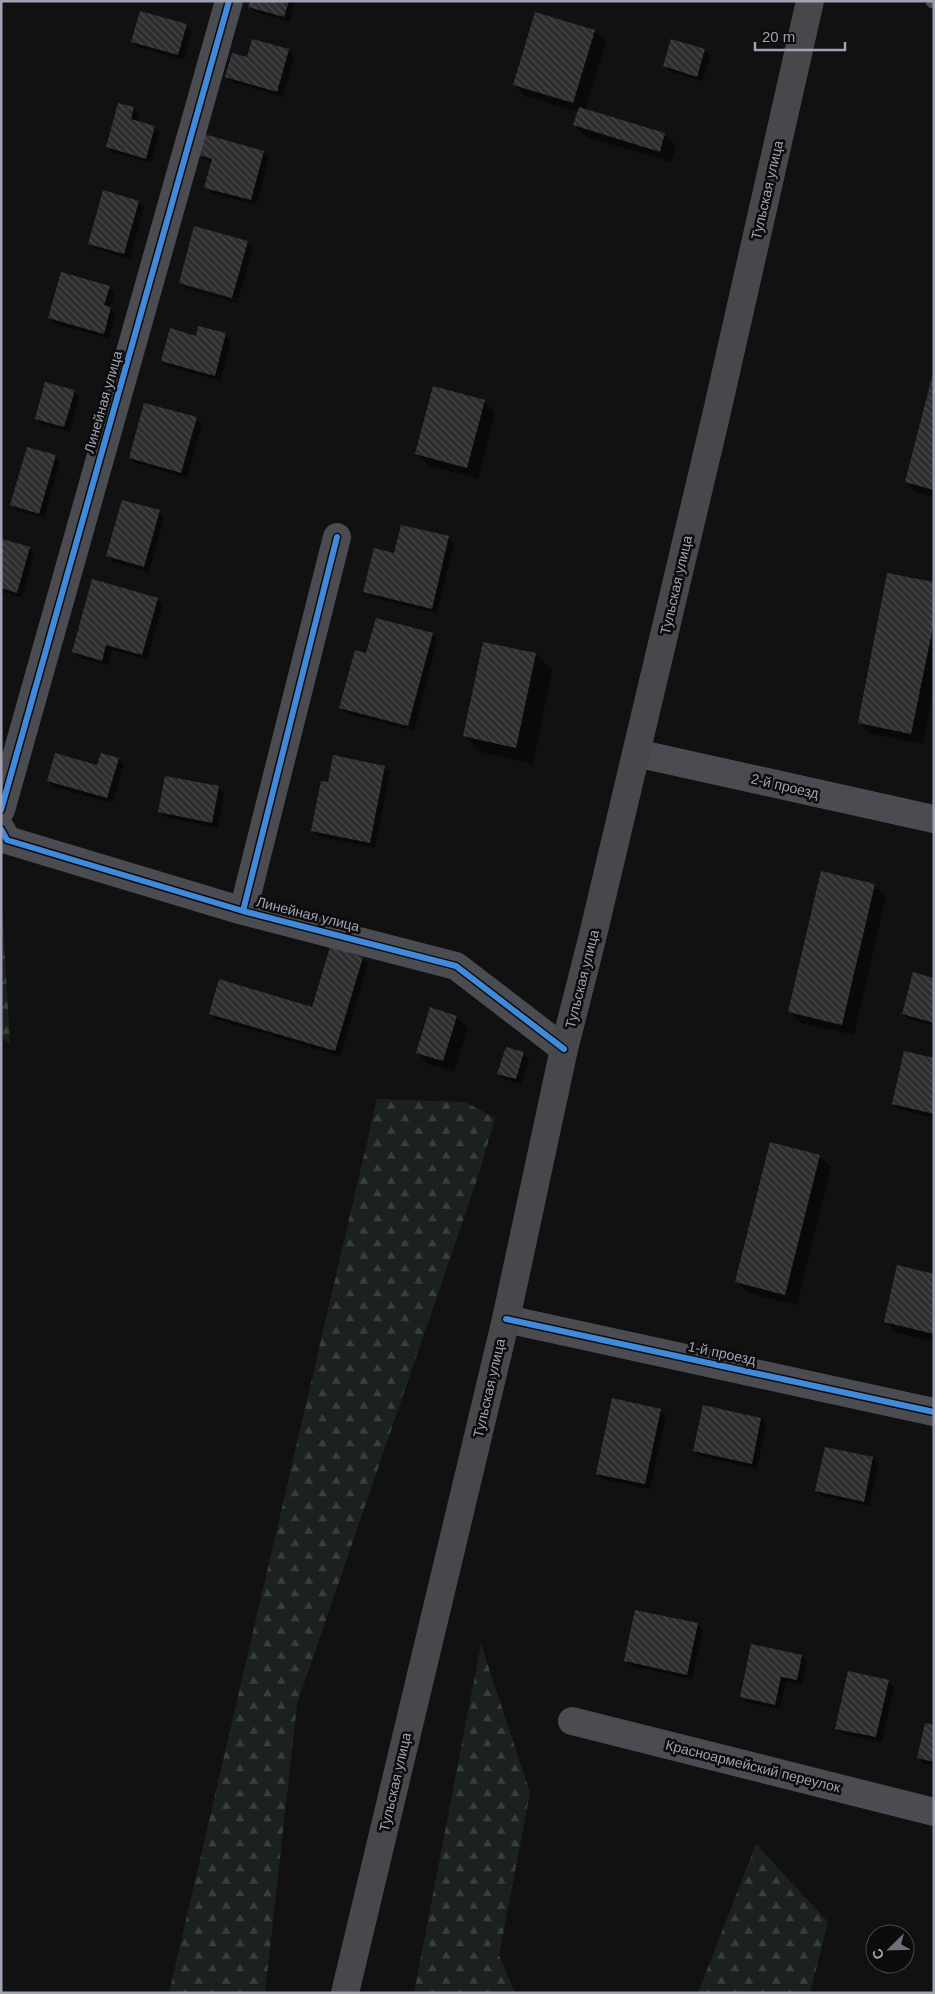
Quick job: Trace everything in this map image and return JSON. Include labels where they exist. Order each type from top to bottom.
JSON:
[{"type":"main road","name":"Тульская улица","points":[[345,1993],[506,1319],[564,1049],[716,416],[810,1]]},
{"type":"street","name":"Линейная улица","points":[[1,810],[229,1]]},
{"type":"street","points":[[243,911],[337,537]]},
{"type":"street","name":"2-й проезд","points":[[636,753],[934,819]]},
{"type":"street","name":"Линейная улица","points":[[1,828],[7,840],[243,911],[456,966],[564,1049]]},
{"type":"street","name":"1-й проезд","points":[[506,1319],[934,1412]]},
{"type":"street","name":"Красноармейский переулок","points":[[572,1721],[934,1812]]},
{"type":"green space","points":[[1,888],[10,1044],[1,1037]]},
{"type":"green space","points":[[377,1099],[465,1102],[495,1118],[478,1177],[297,1704],[265,1993],[169,1993]]},
{"type":"green space","points":[[481,1644],[530,1793],[499,1955],[515,1993],[414,1993]]},
{"type":"green space","points":[[756,1844],[828,1922],[810,1993],[698,1993]]},
{"type":"building","points":[[250,1],[289,1],[284,17],[248,7]]},
{"type":"building","points":[[140,11],[187,24],[178,55],[131,42]]},
{"type":"building","points":[[535,12],[595,30],[573,103],[513,85]]},
{"type":"building","points":[[252,39],[289,49],[277,92],[225,77],[232,53],[247,57]]},
{"type":"building","points":[[671,39],[705,49],[697,77],[663,66]]},
{"type":"building","points":[[118,103],[134,107],[131,119],[155,126],[146,159],[106,147]]},
{"type":"building","points":[[579,107],[665,133],[660,152],[573,125]]},
{"type":"building","points":[[204,134],[264,151],[251,200],[204,188],[212,159],[199,155]]},
{"type":"building","points":[[103,190],[139,201],[124,254],[88,244]]},
{"type":"building","points":[[194,226],[248,241],[232,298],[179,283]]},
{"type":"building","points":[[61,272],[110,286],[104,305],[111,307],[104,334],[48,318]]},
{"type":"building","points":[[198,326],[226,333],[215,376],[161,361],[170,328],[196,336]]},
{"type":"building","points":[[934,373],[934,490],[905,482]]},
{"type":"building","points":[[45,382],[75,390],[64,427],[35,419]]},
{"type":"building","points":[[433,386],[485,400],[467,468],[415,454]]},
{"type":"building","points":[[144,403],[197,417],[181,473],[129,458]]},
{"type":"building","points":[[27,447],[56,455],[39,514],[10,505]]},
{"type":"building","points":[[122,500],[160,510],[144,567],[106,556]]},
{"type":"building","points":[[401,525],[449,536],[432,609],[363,592],[374,548],[394,553]]},
{"type":"building","points":[[2,539],[30,547],[17,593],[1,588]]},
{"type":"building","points":[[887,573],[934,582],[934,622],[911,734],[858,723]]},
{"type":"building","points":[[92,579],[158,598],[142,655],[106,645],[102,661],[72,652]]},
{"type":"building","points":[[376,618],[433,633],[408,726],[339,708],[355,650],[366,653]]},
{"type":"building","points":[[483,642],[536,653],[516,748],[463,736]]},
{"type":"building","points":[[55,753],[97,765],[101,753],[119,758],[107,798],[47,781]]},
{"type":"building","points":[[333,755],[385,766],[370,843],[311,831],[321,781],[328,782]]},
{"type":"building","points":[[165,776],[219,786],[212,823],[158,812]]},
{"type":"building","points":[[821,871],[875,884],[842,1025],[788,1012]]},
{"type":"building","points":[[330,947],[363,957],[335,1051],[209,1014],[219,979],[312,1007]]},
{"type":"building","points":[[913,972],[934,978],[934,1023],[902,1014]]},
{"type":"building","points":[[430,1007],[457,1016],[443,1061],[416,1053]]},
{"type":"building","points":[[506,1047],[524,1052],[516,1079],[497,1074]]},
{"type":"building","points":[[904,1051],[934,1058],[934,1114],[892,1104]]},
{"type":"building","points":[[770,1142],[820,1155],[785,1295],[735,1282]]},
{"type":"building","points":[[897,1265],[934,1274],[934,1334],[884,1322]]},
{"type":"building","points":[[612,1398],[661,1409],[645,1484],[596,1474]]},
{"type":"building","points":[[703,1405],[761,1418],[752,1464],[693,1451]]},
{"type":"building","points":[[825,1447],[873,1457],[864,1502],[815,1491]]},
{"type":"building","points":[[635,1610],[698,1623],[687,1675],[624,1661]]},
{"type":"building","points":[[751,1644],[802,1655],[797,1680],[781,1677],[775,1705],[740,1697]]},
{"type":"building","points":[[848,1671],[889,1680],[876,1737],[835,1729]]},
{"type":"building","points":[[925,1723],[934,1725],[934,1762],[917,1758]]},
{"type":"cycle path","points":[[1,810],[229,1]]},
{"type":"cycle path","points":[[243,911],[337,537]]},
{"type":"cycle path","points":[[1,829],[7,840],[243,911],[456,966],[564,1049]]},
{"type":"cycle path","points":[[506,1319],[934,1412]]}]
